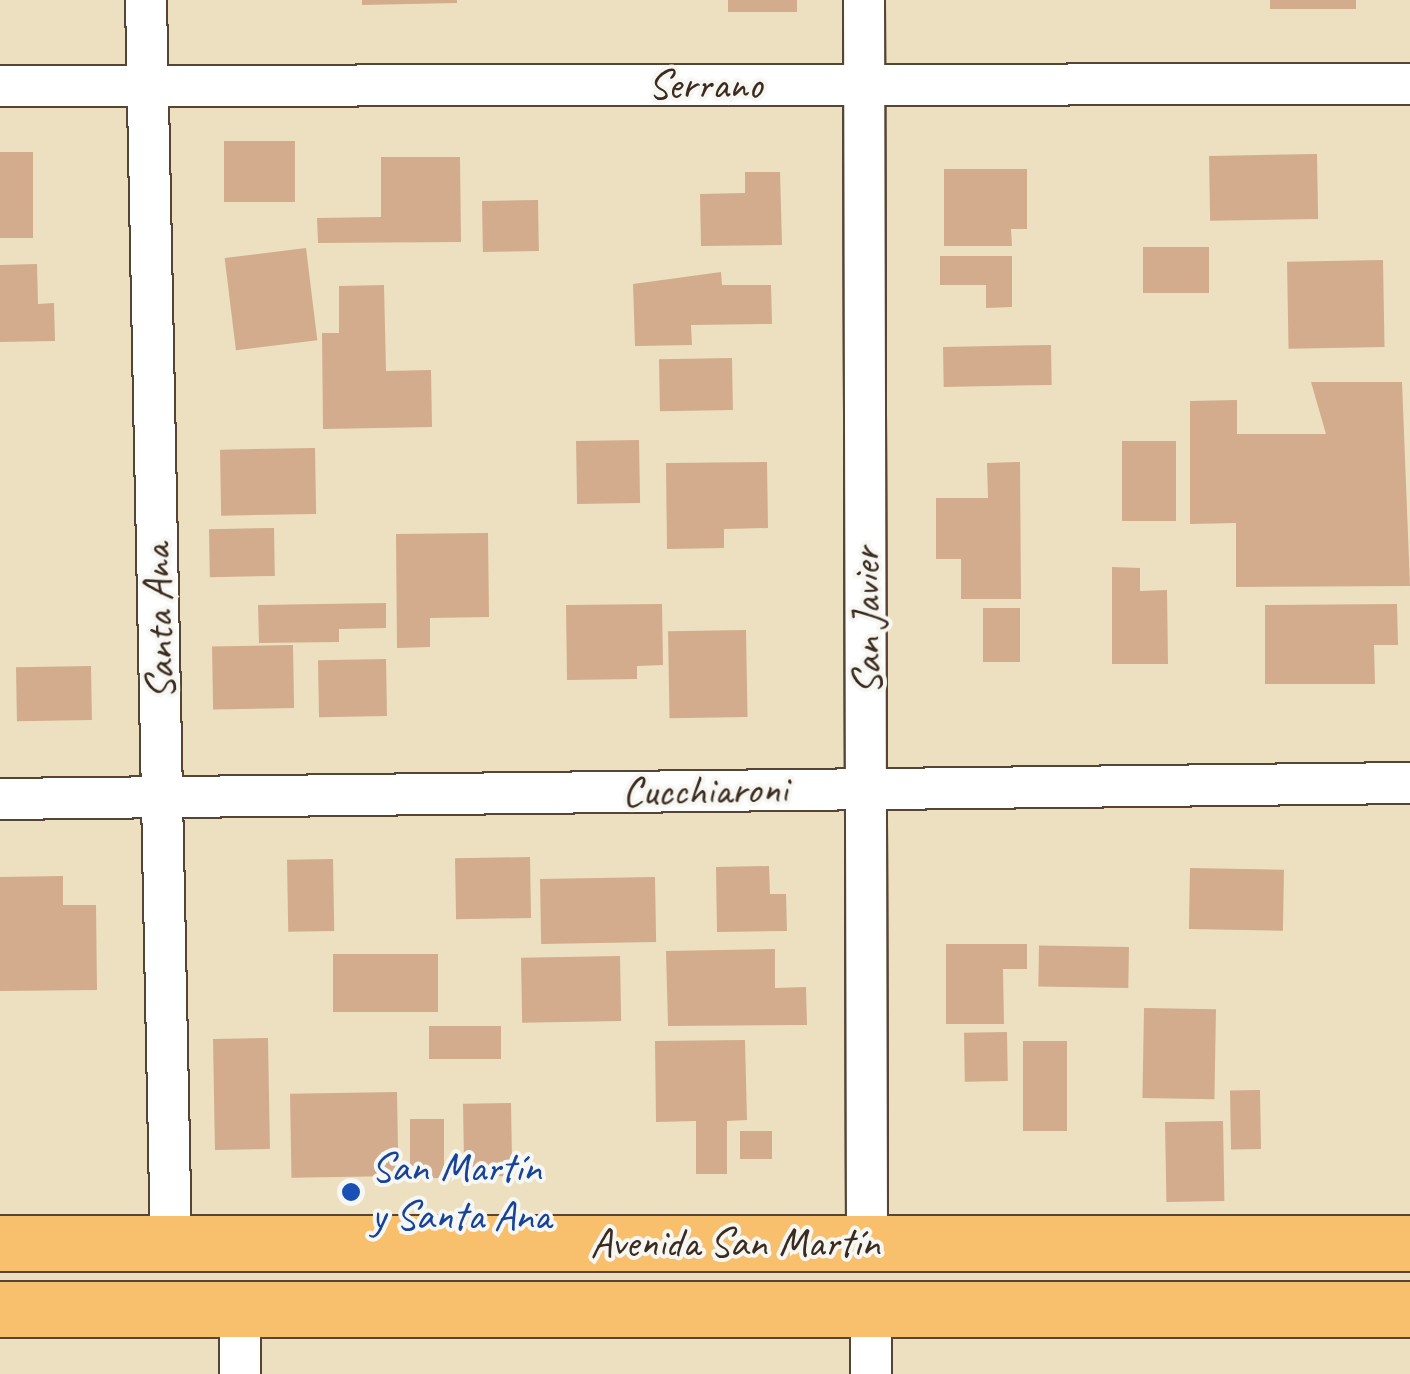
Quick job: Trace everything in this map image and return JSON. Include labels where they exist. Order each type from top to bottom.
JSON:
[{"type":"main road","name":"Avenida San Martín","points":[[0,1243],[1410,1243]]},
{"type":"main road","name":"Avenida San Martín","points":[[0,1309],[1410,1309]]},
{"type":"street","name":"Santa Ana","points":[[146,0],[144,86],[164,797],[171,1243]]},
{"type":"street","name":"San Javier","points":[[864,0],[869,790],[867,1243]]},
{"type":"street","name":"Serrano","points":[[0,86],[1410,84]]},
{"type":"street","name":"Cucchiaroni","points":[[0,798],[1410,784]]},
{"type":"street","points":[[240,1309],[240,1374]]},
{"type":"street","points":[[872,1309],[872,1374]]},
{"type":"building","points":[[362,0],[457,0],[457,3],[362,5]]},
{"type":"building","points":[[728,0],[797,0],[797,12],[728,12]]},
{"type":"building","points":[[1270,0],[1356,0],[1356,9],[1270,9]]},
{"type":"building","points":[[224,141],[295,141],[295,202],[224,202]]},
{"type":"building","points":[[0,152],[33,152],[33,238],[0,238]]},
{"type":"building","points":[[1317,154],[1318,219],[1210,221],[1209,156]]},
{"type":"building","points":[[381,157],[460,157],[461,242],[318,243],[317,218],[381,217]]},
{"type":"building","points":[[944,169],[1027,169],[1027,229],[1011,229],[1012,246],[944,246]]},
{"type":"building","points":[[745,172],[780,172],[782,245],[701,246],[700,194],[745,193]]},
{"type":"building","points":[[538,200],[539,251],[483,252],[482,201]]},
{"type":"building","points":[[1143,247],[1209,247],[1209,293],[1143,293]]},
{"type":"building","points":[[306,248],[317,340],[236,350],[225,258]]},
{"type":"building","points":[[940,256],[1012,256],[1012,307],[986,308],[986,285],[940,285]]},
{"type":"building","points":[[1383,260],[1385,347],[1289,349],[1287,262]]},
{"type":"building","points":[[37,264],[38,304],[54,303],[55,341],[0,342],[0,265]]},
{"type":"building","points":[[721,272],[722,285],[771,285],[772,324],[691,325],[692,345],[635,346],[633,284]]},
{"type":"building","points":[[384,285],[386,371],[431,370],[432,427],[323,429],[322,333],[339,333],[339,286]]},
{"type":"building","points":[[1051,345],[1052,385],[944,387],[943,347]]},
{"type":"building","points":[[732,358],[733,410],[660,411],[659,359]]},
{"type":"building","points":[[1311,382],[1402,382],[1410,586],[1236,587],[1236,523],[1190,524],[1190,401],[1237,400],[1237,434],[1326,434]]},
{"type":"building","points":[[639,440],[640,503],[577,504],[576,441]]},
{"type":"building","points":[[1122,441],[1176,441],[1176,521],[1122,521]]},
{"type":"building","points":[[315,448],[316,514],[221,516],[220,450]]},
{"type":"building","points":[[767,462],[768,528],[724,529],[724,548],[667,549],[666,463]]},
{"type":"building","points":[[1020,462],[1021,599],[961,599],[961,559],[936,559],[936,498],[988,498],[987,463]]},
{"type":"building","points":[[274,528],[275,576],[210,577],[209,529]]},
{"type":"building","points":[[488,533],[489,617],[430,618],[430,647],[397,648],[396,534]]},
{"type":"building","points":[[1112,567],[1140,568],[1140,591],[1167,590],[1168,664],[1112,664]]},
{"type":"building","points":[[386,603],[386,628],[339,629],[339,642],[259,643],[258,605]]},
{"type":"building","points":[[662,604],[663,665],[637,666],[637,679],[567,680],[566,605]]},
{"type":"building","points":[[1397,604],[1398,645],[1374,645],[1375,684],[1265,684],[1265,605]]},
{"type":"building","points":[[983,608],[1020,608],[1020,662],[983,662]]},
{"type":"building","points":[[746,630],[748,717],[670,718],[668,631]]},
{"type":"building","points":[[293,645],[294,708],[213,709],[212,646]]},
{"type":"building","points":[[386,659],[387,716],[319,717],[318,660]]},
{"type":"building","points":[[91,666],[92,720],[17,721],[16,667]]},
{"type":"building","points":[[530,857],[531,918],[456,919],[455,858]]},
{"type":"building","points":[[333,859],[334,931],[288,932],[287,860]]},
{"type":"building","points":[[769,866],[770,894],[786,894],[787,931],[717,932],[716,867]]},
{"type":"building","points":[[1190,868],[1284,870],[1283,931],[1189,929]]},
{"type":"building","points":[[63,876],[63,905],[96,905],[97,990],[0,991],[0,877]]},
{"type":"building","points":[[655,877],[656,942],[541,944],[540,879]]},
{"type":"building","points":[[946,944],[1027,944],[1027,969],[1003,969],[1004,1024],[946,1024]]},
{"type":"building","points":[[1039,945],[1129,947],[1128,988],[1038,986]]},
{"type":"building","points":[[775,949],[775,988],[806,987],[807,1025],[668,1026],[666,951]]},
{"type":"building","points":[[333,954],[438,954],[438,1012],[333,1012]]},
{"type":"building","points":[[620,956],[621,1021],[522,1023],[521,958]]},
{"type":"building","points":[[1144,1008],[1216,1009],[1214,1099],[1142,1098]]},
{"type":"building","points":[[429,1026],[501,1026],[501,1059],[429,1059]]},
{"type":"building","points":[[1007,1032],[1008,1081],[965,1082],[964,1033]]},
{"type":"building","points":[[268,1038],[270,1149],[215,1150],[213,1039]]},
{"type":"building","points":[[745,1040],[747,1120],[727,1121],[727,1174],[696,1174],[696,1121],[656,1122],[655,1041]]},
{"type":"building","points":[[1023,1041],[1067,1041],[1067,1131],[1023,1131]]},
{"type":"building","points":[[1260,1090],[1261,1149],[1231,1150],[1230,1091]]},
{"type":"building","points":[[397,1092],[398,1176],[291,1178],[290,1094]]},
{"type":"building","points":[[511,1103],[512,1176],[464,1177],[463,1104]]},
{"type":"building","points":[[410,1119],[444,1119],[444,1178],[410,1178]]},
{"type":"building","points":[[1223,1121],[1224,1201],[1166,1202],[1165,1122]]},
{"type":"building","points":[[740,1131],[772,1131],[772,1159],[740,1159]]},
{"type":"place","name":"San Martín y Santa Ana","points":[[351,1192]]}]
